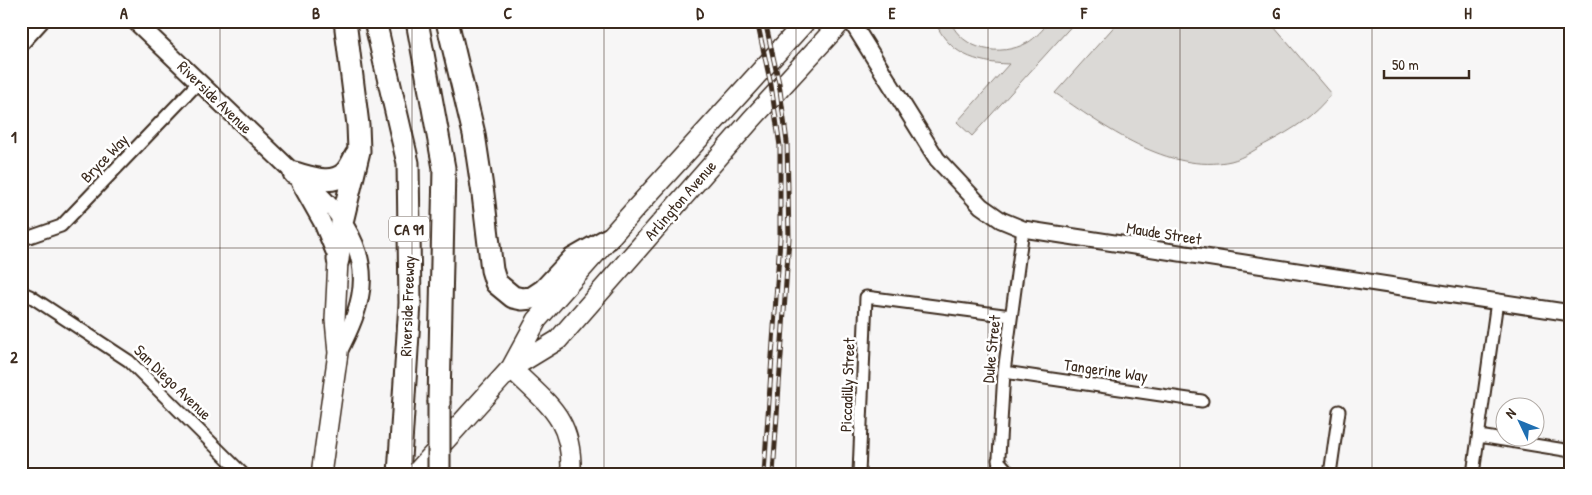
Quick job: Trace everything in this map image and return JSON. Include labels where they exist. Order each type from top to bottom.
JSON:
[{"type":"highway","points":[[338,260],[342,222],[359,151],[358,125],[345,21]]},
{"type":"highway","name":"Riverside Freeway","points":[[375,21],[408,163],[410,303],[399,474]]},
{"type":"highway","name":"Riverside Freeway","points":[[417,21],[444,168],[439,474]]},
{"type":"highway","points":[[447,21],[474,134],[492,270],[496,283],[513,297],[522,299],[532,298],[544,290],[573,259],[608,239]]},
{"type":"highway","points":[[294,173],[318,179],[333,179],[346,172],[359,151]]},
{"type":"main road","name":"Riverside Avenue","points":[[135,21],[294,173],[314,187],[350,231],[358,253],[362,276],[360,296],[353,320],[338,353]]},
{"type":"main road","name":"Arlington Avenue","points":[[415,474],[511,368],[538,320],[608,239],[806,21]]},
{"type":"main road","name":"Arlington Avenue","points":[[511,368],[558,340],[751,120],[842,21]]},
{"type":"main road","name":"Riverside Avenue","points":[[294,173],[314,205],[338,260],[336,320],[338,353],[324,453],[323,474]]},
{"type":"main road","points":[[511,368],[548,404],[562,422],[570,444],[570,474]]},
{"type":"main road","points":[[324,453],[334,474]]},
{"type":"street","points":[[21,43],[41,21]]},
{"type":"street","name":"Maude Street","points":[[851,21],[937,160],[981,206],[1001,220],[1022,228],[1571,313]]},
{"type":"street","name":"Bryce Way","points":[[21,240],[61,226],[199,82]]},
{"type":"street","name":"Duke Street","points":[[998,474],[1004,372],[1022,228]]},
{"type":"street","name":"San Diego Avenue","points":[[21,292],[130,361],[243,474]]},
{"type":"street","name":"Piccadilly Street","points":[[859,474],[866,297],[1011,316]]},
{"type":"street","points":[[1473,474],[1497,302]]},
{"type":"street","name":"Tangerine Way","points":[[1004,372],[1202,401]]},
{"type":"street","points":[[1330,474],[1340,411]]},
{"type":"street","points":[[1479,436],[1571,451]]},
{"type":"street","points":[[998,460],[1010,474]]},
{"type":"shaded area","points":[[935,21],[950,21],[956,31],[973,45],[994,50],[1005,50],[1027,43],[1050,21],[1076,21],[972,136],[957,122],[1009,64],[985,62],[955,49],[947,42]]},
{"type":"shaded area","points":[[1119,21],[1269,21],[1331,94],[1318,109],[1295,127],[1236,160],[1208,163],[1184,161],[1161,154],[1115,133],[1055,93]]},
{"type":"railway","points":[[757,21],[771,85],[780,146],[780,239],[764,474]]},
{"type":"railway","points":[[765,21],[779,83],[787,142],[789,238],[773,474]]}]
